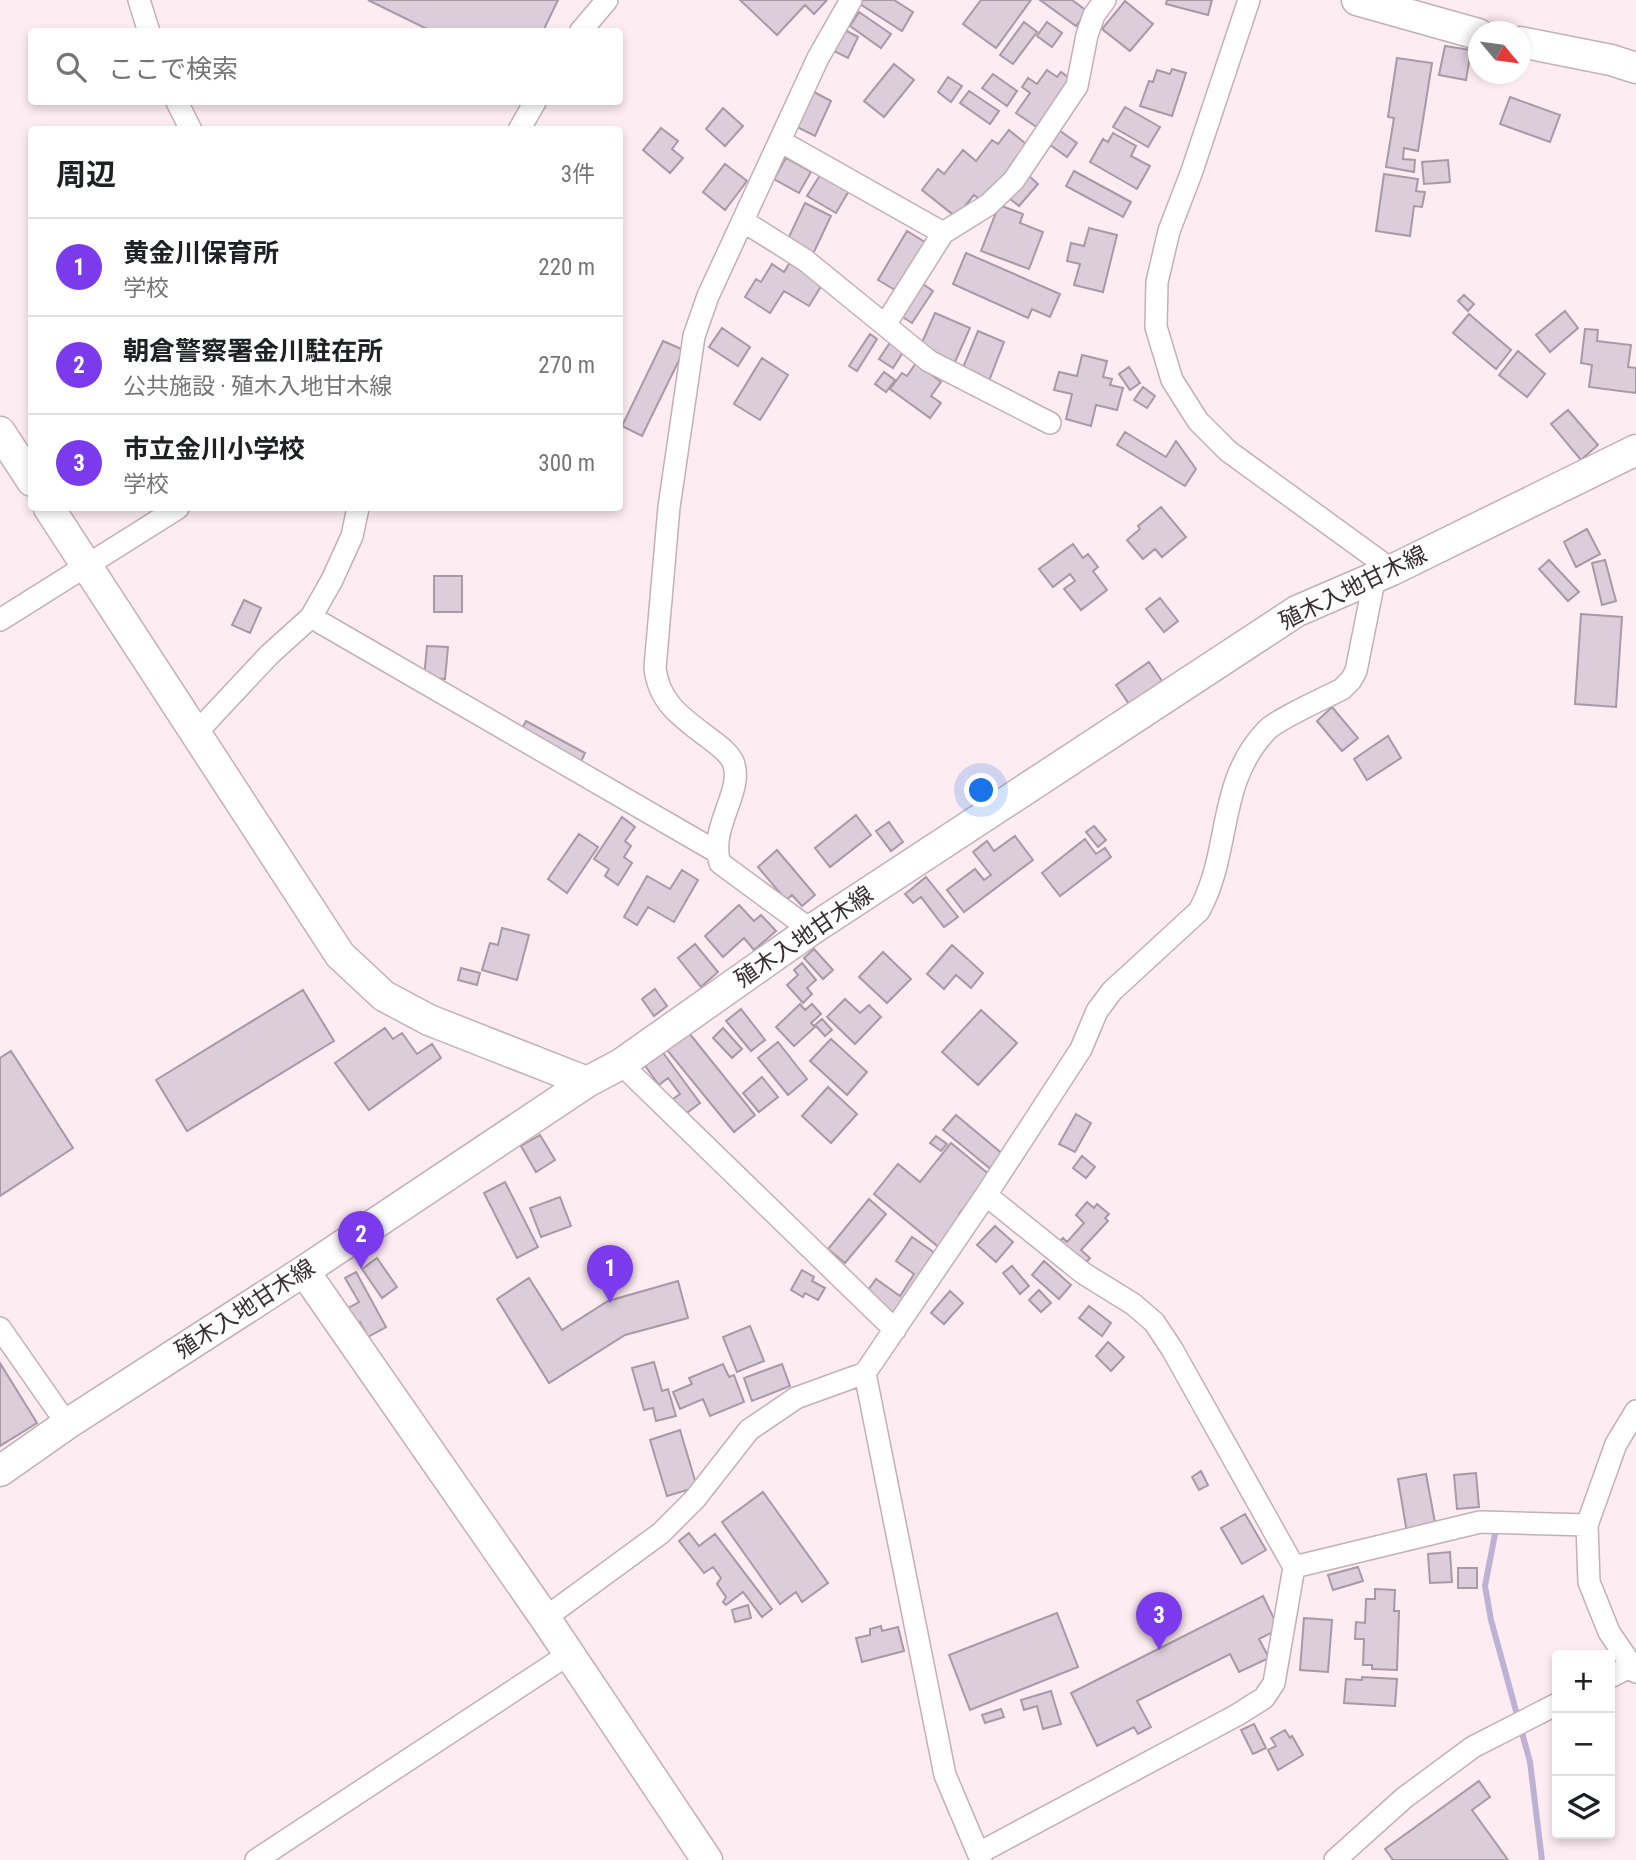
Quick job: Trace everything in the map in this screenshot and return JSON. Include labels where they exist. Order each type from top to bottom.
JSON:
[{"type":"main road","points":[[1357,0],[1468,31]]},
{"type":"main road","points":[[1531,44],[1611,60],[1636,68]]},
{"type":"main road","points":[[0,432],[28,475]]},
{"type":"main road","name":"殖木入地甘木線","points":[[0,1471],[67,1424],[304,1271],[587,1082],[621,1064],[811,930],[1297,611],[1383,573],[1636,450]]},
{"type":"main road","points":[[50,511],[340,955],[384,996],[429,1020],[587,1082]]},
{"type":"main road","points":[[304,1271],[545,1618],[707,1860]]},
{"type":"street","points":[[139,0],[148,28]]},
{"type":"street","points":[[583,28],[607,0]]},
{"type":"street","points":[[811,930],[720,863],[716,852],[718,832],[735,780],[733,762],[722,747],[669,704],[657,684],[655,668],[669,507],[694,336],[708,296],[818,58],[850,0]]},
{"type":"street","points":[[885,325],[943,233],[988,205],[1014,180],[1077,86],[1087,35],[1094,15],[1105,0]]},
{"type":"street","points":[[545,1618],[661,1533],[695,1499],[749,1430],[796,1398],[865,1373],[1082,1049],[1097,1011],[1112,991],[1199,911],[1209,894],[1218,864],[1228,801],[1237,776],[1250,753],[1268,729],[1342,689],[1356,671],[1383,573],[1228,451],[1198,421],[1172,380],[1156,327],[1157,282],[1169,231],[1249,0]]},
{"type":"street","points":[[178,105],[189,126]]},
{"type":"street","points":[[521,126],[533,105]]},
{"type":"street","points":[[780,141],[943,233]]},
{"type":"street","points":[[743,221],[805,260],[929,361],[1050,423]]},
{"type":"street","points":[[0,620],[173,511]]},
{"type":"street","points":[[196,733],[269,655],[311,617],[352,536],[357,511]]},
{"type":"street","points":[[311,617],[716,852]]},
{"type":"street","points":[[621,1064],[895,1330]]},
{"type":"street","points":[[865,1373],[945,1776],[980,1857],[1264,1698],[1274,1683],[1294,1567],[1172,1349],[1154,1322],[1133,1304],[1083,1273],[986,1195]]},
{"type":"street","points":[[0,1328],[67,1424]]},
{"type":"street","points":[[1615,1675],[1634,1667],[1609,1633],[1588,1581],[1587,1525],[1616,1444],[1636,1411]]},
{"type":"street","points":[[1294,1567],[1480,1522],[1587,1525]]},
{"type":"street","points":[[256,1860],[569,1654]]},
{"type":"street","points":[[1335,1860],[1404,1798],[1473,1747],[1552,1707]]},
{"type":"building","points":[[368,0],[558,0],[544,28],[425,28]]},
{"type":"building","points":[[740,0],[827,0],[814,14],[805,5],[777,35]]},
{"type":"building","points":[[863,0],[894,0],[913,12],[902,31],[860,4]]},
{"type":"building","points":[[981,0],[1031,0],[996,48],[963,24]]},
{"type":"building","points":[[1040,0],[1072,0],[1087,11],[1076,26]]},
{"type":"building","points":[[1167,0],[1212,0],[1208,15],[1166,4]]},
{"type":"building","points":[[1125,1],[1153,24],[1130,51],[1102,29]]},
{"type":"building","points":[[859,12],[891,34],[881,48],[850,26]]},
{"type":"building","points":[[1024,22],[1037,32],[1013,64],[1000,55]]},
{"type":"building","points":[[1047,22],[1062,33],[1052,47],[1037,36]]},
{"type":"building","points":[[843,29],[858,37],[848,58],[832,50]]},
{"type":"building","points":[[1445,46],[1468,50],[1466,80],[1439,75]]},
{"type":"building","points":[[1397,58],[1432,63],[1418,151],[1404,148],[1403,159],[1415,160],[1414,172],[1386,167],[1394,118],[1388,117]]},
{"type":"building","points":[[894,64],[914,80],[884,117],[864,101]]},
{"type":"building","points":[[1172,69],[1186,73],[1172,116],[1140,106],[1149,81],[1153,82],[1157,70],[1170,74]]},
{"type":"building","points":[[1047,70],[1057,77],[1061,72],[1073,81],[1038,128],[1016,113],[1030,93],[1022,87],[1028,78],[1037,84]]},
{"type":"building","points":[[993,74],[1017,91],[1007,106],[982,88]]},
{"type":"building","points":[[948,77],[962,86],[951,102],[938,92]]},
{"type":"building","points":[[969,91],[999,111],[990,124],[960,103]]},
{"type":"building","points":[[814,92],[831,101],[815,136],[797,127]]},
{"type":"building","points":[[1510,97],[1560,115],[1550,142],[1500,124]]},
{"type":"building","points":[[1125,107],[1160,127],[1148,147],[1113,127]]},
{"type":"building","points":[[723,108],[743,126],[725,146],[706,129]]},
{"type":"building","points":[[661,128],[678,141],[672,149],[683,158],[670,173],[643,150]]},
{"type":"building","points":[[1056,128],[1077,143],[1067,157],[1046,142]]},
{"type":"building","points":[[1009,130],[1031,148],[1015,161],[983,202],[974,195],[956,217],[922,190],[938,169],[944,174],[963,150],[976,161],[992,140],[998,144]]},
{"type":"building","points":[[1113,133],[1136,146],[1131,156],[1150,166],[1137,189],[1090,162],[1103,139],[1108,142]]},
{"type":"building","points":[[786,158],[811,172],[799,193],[774,179]]},
{"type":"building","points":[[1448,160],[1450,182],[1424,184],[1422,162]]},
{"type":"building","points":[[725,164],[747,181],[725,210],[703,192]]},
{"type":"building","points":[[1074,171],[1131,202],[1123,217],[1066,186]]},
{"type":"building","points":[[822,172],[850,189],[836,213],[807,196]]},
{"type":"building","points":[[1384,174],[1418,179],[1416,191],[1425,192],[1422,207],[1414,206],[1410,236],[1376,231]]},
{"type":"building","points":[[1028,175],[1038,184],[1019,206],[1009,198]]},
{"type":"building","points":[[805,203],[831,216],[813,254],[787,241]]},
{"type":"building","points":[[999,205],[1023,214],[1020,223],[1043,232],[1029,269],[981,251]]},
{"type":"building","points":[[1089,228],[1117,235],[1103,292],[1074,285],[1080,264],[1067,261],[1071,243],[1084,246]]},
{"type":"building","points":[[907,231],[925,242],[895,290],[878,280]]},
{"type":"building","points":[[966,253],[1060,294],[1050,317],[1032,309],[1028,318],[953,284]]},
{"type":"building","points":[[792,259],[825,280],[809,306],[784,291],[770,313],[745,297],[756,279],[761,282],[772,264],[784,272]]},
{"type":"building","points":[[923,284],[933,291],[912,323],[901,316]]},
{"type":"building","points":[[1464,295],[1474,304],[1468,311],[1458,301]]},
{"type":"building","points":[[1565,311],[1578,328],[1550,352],[1536,335]]},
{"type":"building","points":[[935,313],[970,328],[955,362],[920,347]]},
{"type":"building","points":[[1469,314],[1511,350],[1496,369],[1453,333]]},
{"type":"building","points":[[722,328],[750,347],[738,366],[709,347]]},
{"type":"building","points":[[1585,329],[1598,330],[1597,341],[1631,345],[1628,367],[1636,368],[1636,393],[1589,387],[1592,365],[1581,363]]},
{"type":"building","points":[[978,331],[1004,342],[989,381],[962,370]]},
{"type":"building","points":[[870,334],[877,339],[857,371],[849,366]]},
{"type":"building","points":[[663,341],[684,350],[642,436],[623,426]]},
{"type":"building","points":[[891,341],[905,349],[893,368],[879,359]]},
{"type":"building","points":[[1518,351],[1545,374],[1527,397],[1499,375]]},
{"type":"building","points":[[1082,355],[1107,361],[1103,377],[1112,379],[1110,385],[1123,388],[1117,410],[1096,405],[1091,426],[1066,419],[1072,394],[1054,390],[1059,372],[1077,376]]},
{"type":"building","points":[[762,358],[788,375],[760,420],[734,404]]},
{"type":"building","points":[[916,363],[941,382],[931,396],[941,403],[930,418],[890,389],[902,373],[907,376]]},
{"type":"building","points":[[1129,367],[1140,383],[1130,390],[1119,374]]},
{"type":"building","points":[[884,372],[895,380],[886,392],[875,384]]},
{"type":"building","points":[[1143,387],[1155,396],[1147,408],[1134,400]]},
{"type":"building","points":[[1568,410],[1598,445],[1581,460],[1551,424]]},
{"type":"building","points":[[1125,432],[1166,457],[1176,441],[1196,469],[1185,486],[1117,445]]},
{"type":"building","points":[[1161,507],[1186,537],[1162,557],[1155,549],[1143,559],[1127,540],[1140,529],[1138,526]]},
{"type":"building","points":[[1587,529],[1600,554],[1576,567],[1564,542]]},
{"type":"building","points":[[1073,544],[1083,558],[1088,554],[1098,567],[1093,571],[1107,590],[1081,610],[1064,589],[1075,581],[1070,574],[1053,587],[1039,569]]},
{"type":"building","points":[[1549,560],[1579,592],[1568,601],[1539,569]]},
{"type":"building","points":[[1605,560],[1616,601],[1602,605],[1592,563]]},
{"type":"building","points":[[434,576],[462,576],[462,612],[434,612]]},
{"type":"building","points":[[1160,598],[1178,621],[1164,632],[1146,609]]},
{"type":"building","points":[[244,600],[261,608],[250,633],[232,625]]},
{"type":"building","points":[[1581,614],[1622,617],[1616,707],[1575,704]]},
{"type":"building","points":[[427,646],[448,647],[445,679],[424,678]]},
{"type":"building","points":[[1149,662],[1162,681],[1129,704],[1116,685]]},
{"type":"building","points":[[1332,707],[1358,738],[1342,751],[1317,721]]},
{"type":"building","points":[[526,721],[585,753],[578,768],[518,736]]},
{"type":"building","points":[[1388,736],[1401,758],[1367,780],[1354,759]]},
{"type":"building","points":[[856,815],[871,835],[830,867],[815,848]]},
{"type":"building","points":[[622,817],[635,827],[625,841],[631,846],[624,857],[632,863],[618,885],[605,876],[609,869],[594,859]]},
{"type":"building","points":[[889,822],[903,842],[891,851],[876,831]]},
{"type":"building","points":[[1094,826],[1106,840],[1098,847],[1086,832]]},
{"type":"building","points":[[579,834],[598,847],[567,893],[548,879]]},
{"type":"building","points":[[1015,836],[1033,860],[964,912],[947,890],[975,869],[984,880],[991,875],[973,852],[987,841],[994,851]]},
{"type":"building","points":[[1085,839],[1096,854],[1105,848],[1111,857],[1060,896],[1042,873]]},
{"type":"building","points":[[777,850],[815,895],[802,906],[792,895],[786,900],[758,867]]},
{"type":"building","points":[[682,870],[698,880],[674,922],[648,907],[637,925],[624,917],[647,876],[670,889]]},
{"type":"building","points":[[926,877],[958,917],[944,927],[921,897],[913,903],[905,894]]},
{"type":"building","points":[[739,905],[754,921],[761,915],[776,931],[754,950],[744,938],[723,957],[705,936]]},
{"type":"building","points":[[502,928],[529,935],[517,980],[482,970],[490,943],[498,945]]},
{"type":"building","points":[[695,944],[718,972],[701,987],[678,958]]},
{"type":"building","points":[[952,945],[983,973],[971,988],[956,975],[944,989],[927,974]]},
{"type":"building","points":[[814,949],[833,970],[823,979],[804,958]]},
{"type":"building","points":[[883,952],[911,979],[887,1003],[859,977]]},
{"type":"building","points":[[802,963],[816,980],[807,988],[812,994],[803,1003],[787,985],[798,975],[794,970]]},
{"type":"building","points":[[461,968],[480,973],[477,985],[458,980]]},
{"type":"building","points":[[655,989],[667,1006],[654,1016],[642,999]]},
{"type":"building","points":[[303,990],[334,1041],[187,1131],[156,1080]]},
{"type":"building","points":[[845,999],[860,1013],[869,1005],[881,1017],[855,1044],[827,1017]]},
{"type":"building","points":[[800,1004],[805,1010],[812,1004],[821,1014],[811,1023],[815,1027],[794,1046],[776,1027]]},
{"type":"building","points":[[741,1009],[765,1040],[751,1051],[726,1021]]},
{"type":"building","points":[[981,1010],[1017,1043],[978,1085],[942,1052]]},
{"type":"building","points":[[822,1019],[832,1030],[825,1036],[815,1025]]},
{"type":"building","points":[[385,1028],[393,1039],[402,1033],[417,1054],[432,1044],[441,1058],[369,1110],[335,1063]]},
{"type":"building","points":[[723,1028],[742,1049],[732,1058],[713,1038]]},
{"type":"building","points":[[689,1033],[755,1115],[734,1132],[667,1050]]},
{"type":"building","points":[[831,1039],[867,1072],[847,1095],[810,1061]]},
{"type":"building","points":[[778,1042],[807,1079],[788,1095],[758,1058]]},
{"type":"building","points":[[661,1050],[700,1103],[684,1115],[673,1099],[680,1094],[668,1078],[659,1085],[643,1063]]},
{"type":"building","points":[[11,1051],[73,1148],[0,1196],[0,1058]]},
{"type":"building","points":[[762,1077],[778,1097],[759,1112],[743,1093]]},
{"type":"building","points":[[828,1087],[857,1114],[831,1143],[802,1116]]},
{"type":"building","points":[[1076,1114],[1091,1123],[1075,1152],[1059,1144]]},
{"type":"building","points":[[956,1115],[1005,1156],[993,1171],[943,1130]]},
{"type":"building","points":[[540,1135],[555,1160],[536,1172],[521,1146]]},
{"type":"building","points":[[936,1136],[947,1144],[941,1151],[930,1143]]},
{"type":"building","points":[[951,1143],[991,1176],[959,1214],[965,1219],[941,1249],[874,1194],[898,1164],[920,1182]]},
{"type":"building","points":[[1082,1156],[1095,1167],[1086,1178],[1073,1168]]},
{"type":"building","points":[[505,1182],[538,1247],[517,1258],[484,1193]]},
{"type":"building","points":[[560,1197],[571,1226],[541,1237],[530,1208]]},
{"type":"building","points":[[869,1199],[886,1214],[845,1263],[828,1249]]},
{"type":"building","points":[[1087,1202],[1094,1208],[1097,1204],[1109,1214],[1105,1218],[1108,1221],[1081,1250],[1090,1258],[1081,1268],[1056,1245],[1063,1238],[1067,1242],[1084,1223],[1076,1215]]},
{"type":"building","points":[[995,1226],[1013,1242],[996,1262],[977,1245]]},
{"type":"building","points":[[912,1237],[935,1253],[898,1316],[866,1293],[876,1279],[900,1296],[914,1274],[896,1261]]},
{"type":"building","points":[[377,1258],[397,1287],[382,1298],[362,1269]]},
{"type":"building","points":[[1044,1261],[1071,1285],[1059,1299],[1032,1275]]},
{"type":"building","points":[[1012,1266],[1029,1286],[1020,1294],[1003,1273]]},
{"type":"building","points":[[802,1270],[814,1277],[812,1281],[825,1288],[818,1300],[805,1293],[803,1297],[791,1290]]},
{"type":"building","points":[[356,1272],[386,1327],[368,1337],[360,1322],[350,1328],[341,1312],[359,1302],[345,1278]]},
{"type":"building","points":[[529,1278],[562,1330],[608,1301],[678,1281],[688,1318],[625,1335],[549,1383],[497,1299]]},
{"type":"building","points":[[1039,1290],[1051,1303],[1041,1312],[1029,1300]]},
{"type":"building","points":[[950,1291],[963,1303],[944,1324],[931,1313]]},
{"type":"building","points":[[1089,1306],[1111,1323],[1102,1336],[1079,1318]]},
{"type":"building","points":[[750,1326],[764,1361],[737,1372],[723,1337]]},
{"type":"building","points":[[1108,1342],[1124,1357],[1111,1371],[1096,1356]]},
{"type":"building","points":[[654,1362],[662,1391],[668,1389],[676,1416],[656,1421],[653,1408],[644,1410],[632,1368]]},
{"type":"building","points":[[0,1363],[37,1423],[0,1446]]},
{"type":"building","points":[[723,1364],[729,1377],[734,1375],[744,1402],[710,1416],[703,1399],[680,1409],[673,1392],[692,1384],[689,1378]]},
{"type":"building","points":[[782,1364],[790,1386],[752,1401],[744,1378]]},
{"type":"building","points":[[680,1430],[697,1487],[667,1496],[650,1440]]},
{"type":"building","points":[[1201,1471],[1208,1485],[1199,1490],[1192,1477]]},
{"type":"building","points":[[1476,1473],[1479,1507],[1457,1509],[1454,1475]]},
{"type":"building","points":[[1426,1474],[1436,1528],[1407,1533],[1398,1479]]},
{"type":"building","points":[[763,1492],[828,1583],[802,1602],[796,1592],[780,1604],[722,1522]]},
{"type":"building","points":[[1245,1514],[1266,1550],[1242,1564],[1221,1528]]},
{"type":"building","points":[[689,1533],[699,1546],[715,1534],[772,1609],[762,1617],[743,1592],[726,1605],[723,1602],[726,1597],[717,1584],[721,1578],[713,1567],[704,1573],[679,1541]]},
{"type":"building","points":[[1450,1552],[1452,1582],[1430,1583],[1428,1554]]},
{"type":"building","points":[[1358,1567],[1363,1581],[1333,1590],[1328,1575]]},
{"type":"building","points":[[1458,1568],[1477,1568],[1477,1588],[1458,1588]]},
{"type":"building","points":[[1375,1589],[1395,1590],[1394,1611],[1399,1611],[1397,1670],[1372,1669],[1372,1665],[1363,1665],[1364,1639],[1355,1639],[1356,1622],[1365,1623],[1366,1599],[1375,1599]]},
{"type":"building","points":[[1263,1596],[1279,1629],[1259,1639],[1269,1658],[1239,1672],[1230,1654],[1137,1701],[1151,1727],[1138,1734],[1134,1727],[1097,1746],[1071,1693]]},
{"type":"building","points":[[748,1605],[751,1618],[735,1622],[732,1610]]},
{"type":"building","points":[[1057,1613],[1078,1667],[970,1710],[949,1655]]},
{"type":"building","points":[[1304,1618],[1332,1620],[1328,1672],[1300,1670]]},
{"type":"building","points":[[881,1626],[882,1631],[898,1627],[904,1651],[862,1662],[856,1638],[870,1635],[870,1629]]},
{"type":"building","points":[[1362,1677],[1397,1679],[1395,1706],[1344,1703],[1346,1679],[1362,1680]]},
{"type":"building","points":[[1051,1691],[1061,1724],[1043,1729],[1037,1706],[1024,1710],[1021,1700]]},
{"type":"building","points":[[1001,1709],[1004,1717],[985,1723],[982,1715]]},
{"type":"building","points":[[1254,1724],[1266,1748],[1253,1754],[1241,1730]]},
{"type":"building","points":[[1285,1730],[1290,1738],[1292,1736],[1303,1755],[1278,1770],[1268,1750],[1276,1746],[1271,1738]]},
{"type":"building","points":[[1479,1781],[1490,1797],[1472,1810],[1508,1860],[1393,1860],[1385,1849]]},
{"type":"waterway","points":[[1495,1534],[1485,1586],[1491,1620],[1530,1762],[1542,1860]]},
{"type":"place","name":"朝倉警察署金川駐在所","points":[[361,1269]]},
{"type":"place","name":"黄金川保育所","points":[[610,1303]]},
{"type":"place","name":"市立金川小学校","points":[[1159,1650]]}]
